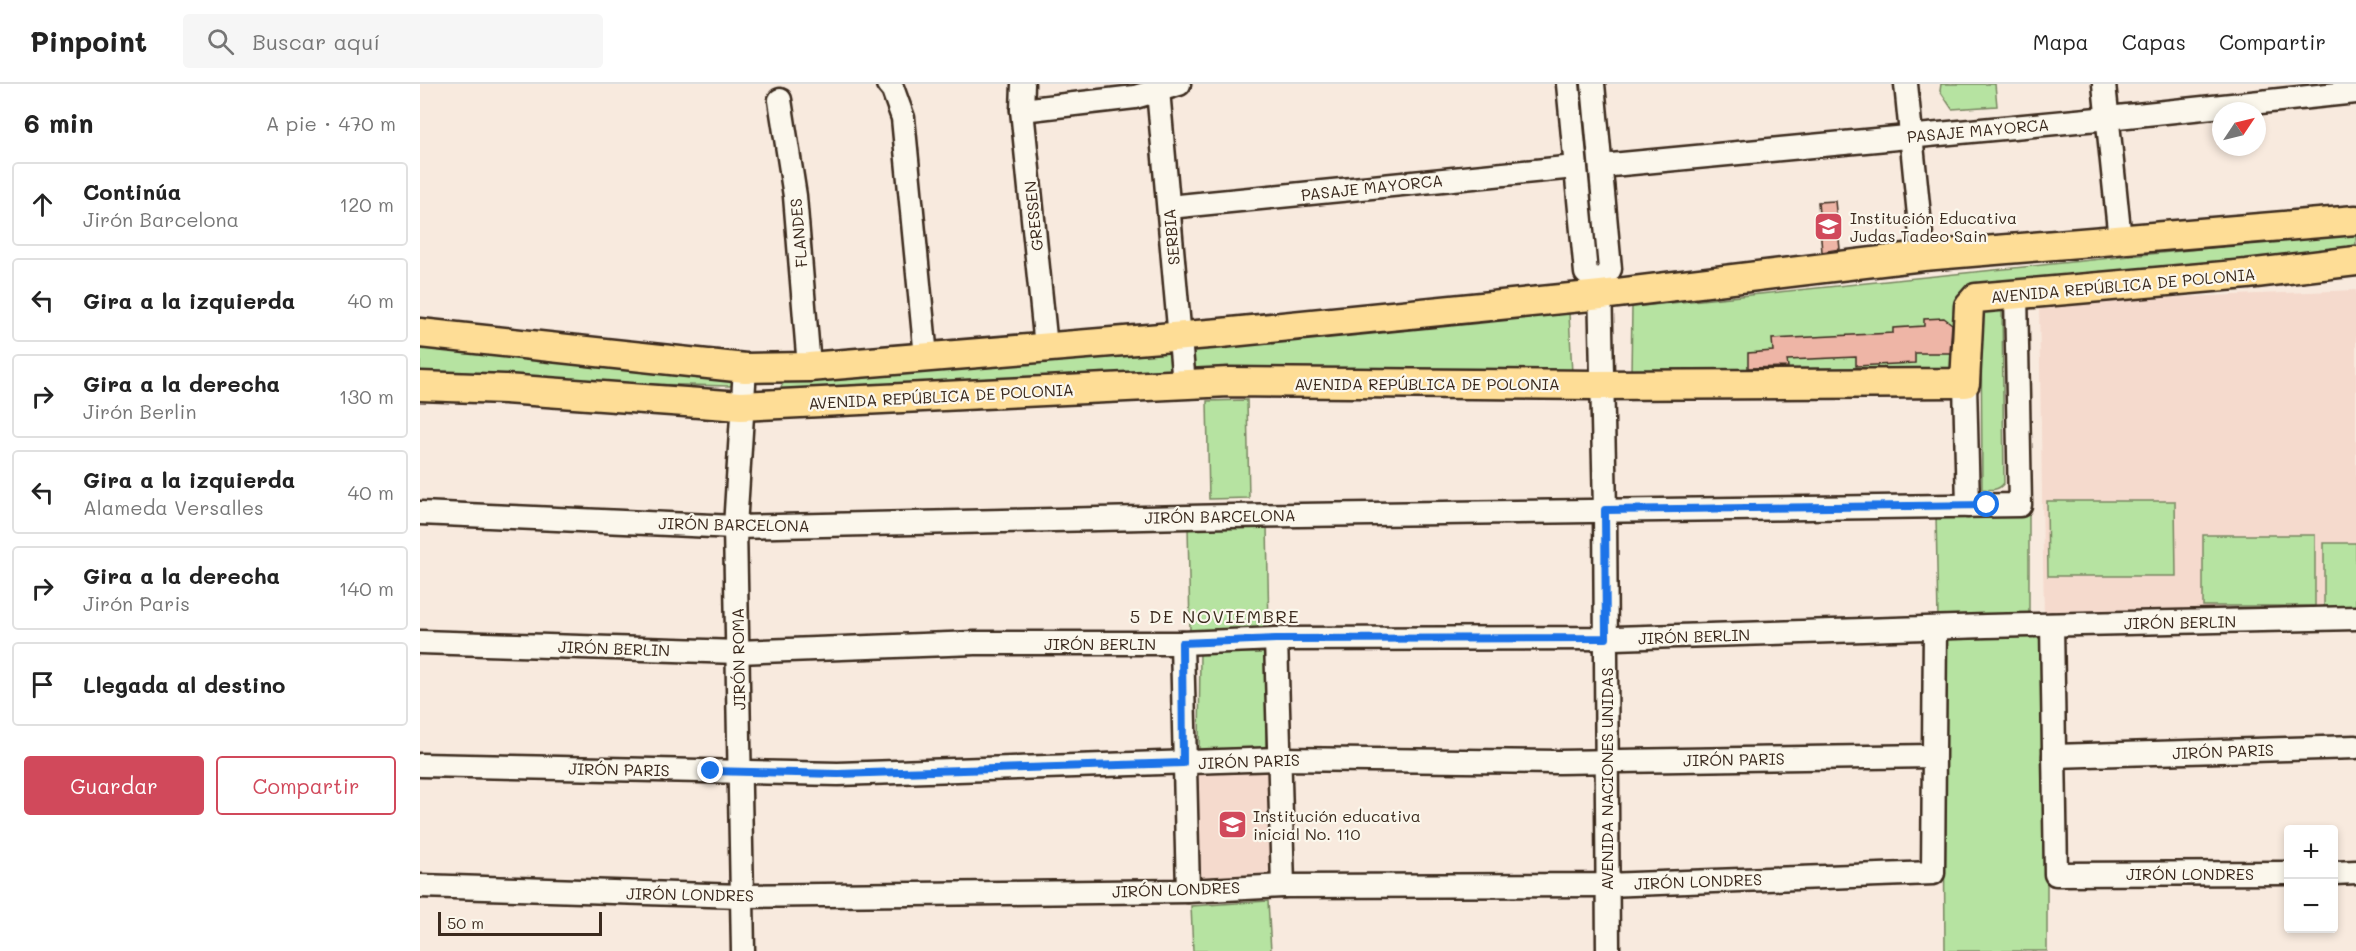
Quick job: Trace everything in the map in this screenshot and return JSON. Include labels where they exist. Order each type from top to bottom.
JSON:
[{"type":"main road","points":[[420,333],[745,368],[809,367],[1167,337],[1923,256],[2356,220]]},
{"type":"main road","name":"AVENIDA REPÚBLICA DE POLONIA","points":[[420,386],[505,389],[741,406],[1229,382],[1604,385],[1965,383],[1969,306],[1976,298],[2247,274],[2356,261]]},
{"type":"main road","points":[[1167,337],[1172,384]]},
{"type":"street","points":[[888,84],[893,90],[903,118],[926,357]]},
{"type":"street","name":"GRESSEN","points":[[1023,84],[1022,110],[1046,347]]},
{"type":"street","points":[[1568,84],[1586,273],[1601,289]]},
{"type":"street","name":"AVENIDA NACIONES UNIDAS","points":[[1593,84],[1610,269],[1601,289],[1604,385],[1608,951]]},
{"type":"street","points":[[1906,84],[1923,256]]},
{"type":"street","points":[[2104,84],[2120,240]]},
{"type":"street","points":[[1022,110],[1135,97],[1169,87]]},
{"type":"street","name":"SERBIA","points":[[1167,337],[1169,87]]},
{"type":"street","name":"PASAJE MAYORCA","points":[[1601,166],[2356,92]]},
{"type":"street","name":"FLANDES","points":[[780,100],[795,196],[809,367]]},
{"type":"street","name":"PASAJE MAYORCA","points":[[1169,207],[1575,167]]},
{"type":"street","name":"JIRÓN BARCELONA","points":[[420,513],[735,527],[1208,516],[2020,505],[2016,293]]},
{"type":"street","name":"JIRÓN ROMA","points":[[743,951],[735,527],[745,368]]},
{"type":"street","points":[[1965,383],[1968,506]]},
{"type":"street","name":"JIRÓN BERLIN","points":[[420,642],[738,652],[975,643],[1606,638],[2356,618]]},
{"type":"street","points":[[2052,625],[2054,756]]},
{"type":"street","points":[[1933,756],[1935,628]]},
{"type":"street","points":[[1276,639],[1283,886]]},
{"type":"street","points":[[1182,643],[1183,763],[1188,891]]},
{"type":"street","name":"JIRÓN PARIS","points":[[2054,756],[2356,747]]},
{"type":"street","name":"JIRÓN PARIS","points":[[420,765],[838,774],[1278,759],[1606,760],[1933,756]]},
{"type":"street","name":"JIRÓN LONDRES","points":[[420,886],[741,896],[1188,891],[1283,886],[1606,885],[1933,873],[1933,756]]},
{"type":"street","name":"JIRÓN LONDRES","points":[[2054,756],[2056,874],[2284,873]]},
{"type":"street","points":[[2338,873],[2356,872]]},
{"type":"shaded area","points":[[2356,290],[2356,613],[2044,619],[2039,303]]},
{"type":"shaded area","name":"Institución educativa inicial No. 110","points":[[1274,764],[1277,881],[1191,885],[1187,767]]},
{"type":"green space","points":[[1941,84],[1995,84],[1997,106],[1952,109],[1940,91]]},
{"type":"green space","points":[[2356,233],[2356,252],[1964,296],[1960,363],[1950,374],[1631,375],[1632,307]]},
{"type":"green space","points":[[2002,306],[2004,483],[1997,489],[1991,490],[1982,489],[1981,312],[1985,307]]},
{"type":"green space","points":[[1569,313],[1572,374],[778,392],[785,380],[1203,349]]},
{"type":"green space","points":[[420,345],[739,381],[730,386],[420,379]]},
{"type":"green space","points":[[1247,400],[1249,498],[1209,499],[1207,401]]},
{"type":"green space","points":[[2047,501],[2175,501],[2176,576],[2048,576]]},
{"type":"green space","points":[[2029,513],[2029,618],[1938,619],[1936,515]]},
{"type":"green space","points":[[1188,525],[1267,525],[1269,630],[1190,631]]},
{"type":"green space","points":[[2203,535],[2315,535],[2315,606],[2203,606]]},
{"type":"green space","points":[[2324,543],[2356,543],[2356,610],[2324,610]]},
{"type":"green space","points":[[2047,637],[2047,951],[1945,951],[1943,638]]},
{"type":"green space","points":[[1200,652],[1267,653],[1266,751],[1199,751]]},
{"type":"green space","points":[[1268,901],[1271,951],[1193,951],[1191,906]]},
{"type":"building","name":"Institución Educativa Judas Tadeo Sain","points":[[1835,201],[1840,249],[1822,252],[1818,202]]},
{"type":"building","points":[[1944,318],[1952,324],[1950,353],[1915,353],[1915,363],[1856,366],[1856,357],[1787,360],[1788,367],[1748,368],[1748,353],[1773,351],[1772,339],[1893,333],[1893,328],[1924,326],[1924,319]]},
{"type":"place","name":"Institución Educativa Judas Tadeo Sain","points":[[1829,226]]},
{"type":"place","name":"Institución educativa inicial No. 110","points":[[1232,824]]},
{"type":"district","name":"5 DE NOVIEMBRE","points":[[1215,616]]},
{"type":"route","points":[[711,771],[838,774],[1183,763],[1182,643],[1276,639],[1606,638],[1605,510],[1987,505]]}]
